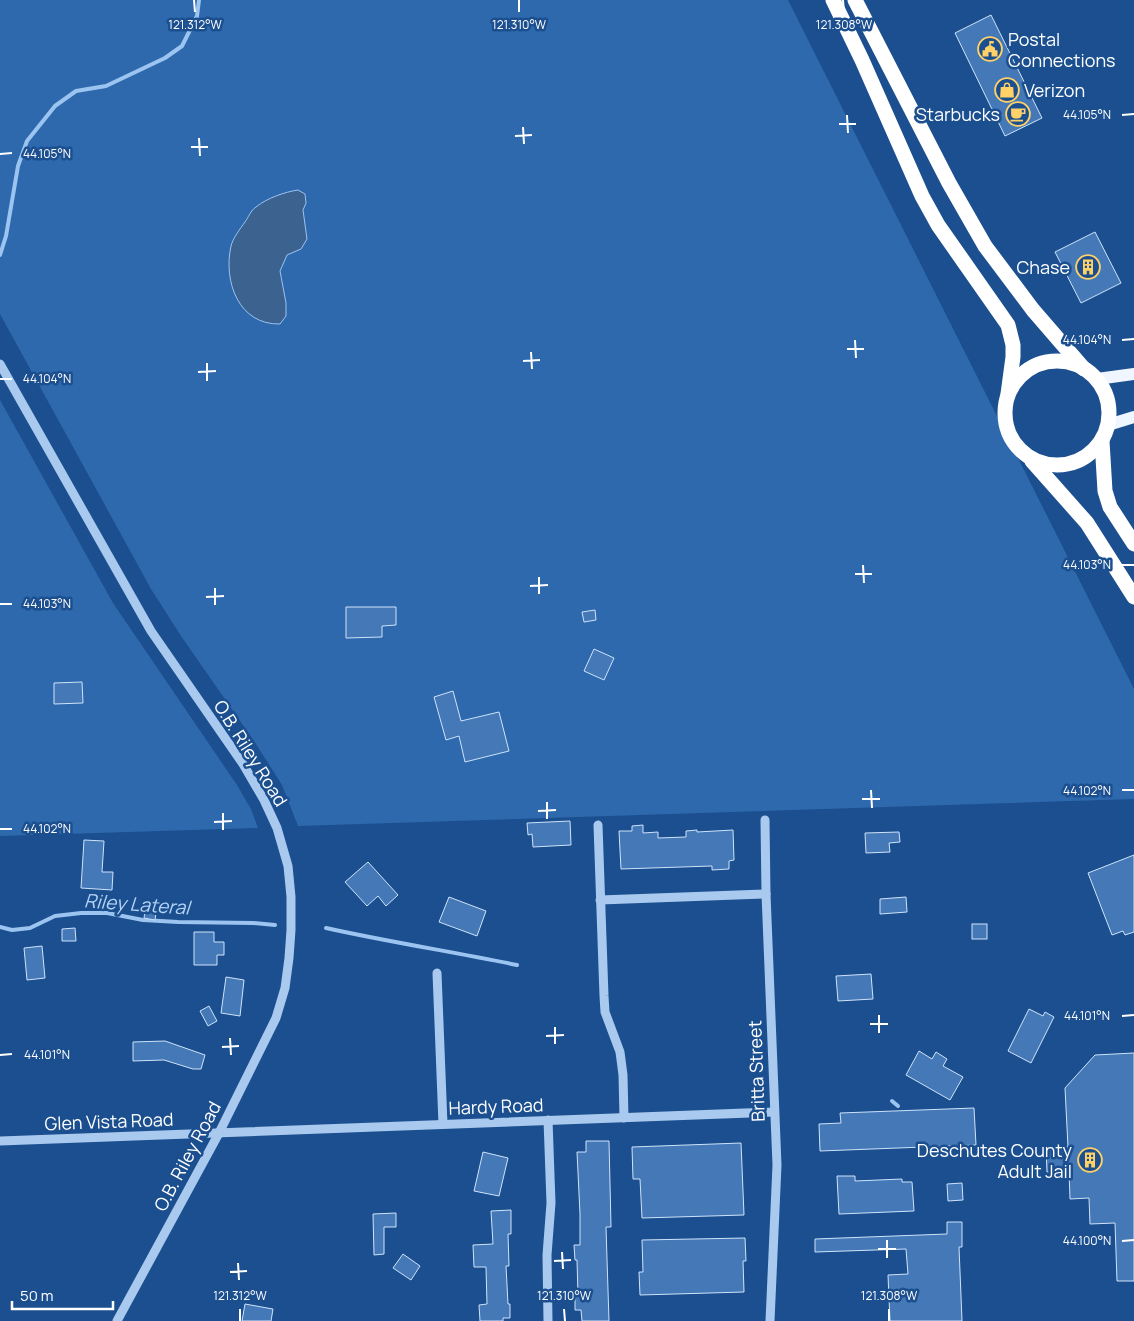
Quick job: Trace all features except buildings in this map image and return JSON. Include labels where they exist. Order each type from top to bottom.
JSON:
[{"type":"highway","points":[[832,0],[862,60],[922,196],[938,225],[1008,325],[1013,345],[1008,394],[1004,412],[1007,430],[1016,446],[1087,523],[1134,598]]},
{"type":"highway","points":[[855,0],[949,184],[985,246],[1033,310],[1084,369],[1097,379],[1106,393],[1109,409],[1108,426],[1102,441],[1091,453],[1077,462],[1061,466],[1044,464],[1029,458]]},
{"type":"highway","points":[[1008,394],[1018,379],[1032,367],[1049,362],[1067,362],[1084,369]]},
{"type":"highway","points":[[1102,441],[1104,478],[1110,507],[1134,544]]},
{"type":"main road","points":[[1097,379],[1134,374]]},
{"type":"main road","points":[[1108,426],[1134,417]]},
{"type":"street","name":"O.B. Riley Road","points":[[0,364],[151,631],[243,764],[264,800],[277,828],[288,866],[291,897],[289,958],[285,988],[276,1018],[219,1133],[117,1321]]},
{"type":"street","name":"Britta Street","points":[[764,820],[776,1165],[770,1321]]},
{"type":"street","points":[[598,825],[604,996],[606,1012],[620,1052],[623,1075],[624,1118]]},
{"type":"street","points":[[600,900],[766,894]]},
{"type":"street","points":[[437,973],[443,1124]]},
{"type":"street","name":"Hardy Road","points":[[219,1133],[774,1112]]},
{"type":"street","points":[[548,1120],[551,1203],[547,1254],[548,1321]]},
{"type":"street","name":"Glen Vista Road","points":[[0,1141],[219,1133]]},
{"type":"shaded area","points":[[0,0],[788,0],[1134,689],[1134,799],[298,826],[282,785],[151,589],[0,314]]},
{"type":"shaded area","points":[[298,190],[305,194],[306,203],[303,210],[307,239],[301,249],[287,255],[280,271],[286,303],[286,316],[280,324],[266,322],[254,317],[244,309],[237,299],[232,287],[230,274],[231,246],[254,208],[271,198]]},
{"type":"shaded area","points":[[0,400],[113,603],[237,785],[251,809],[258,828],[0,836]]},
{"type":"waterway","points":[[0,255],[6,236],[18,166],[27,141],[55,106],[76,91],[106,86],[165,58],[182,46],[197,16],[199,0]]},
{"type":"waterway","name":"Riley Lateral","points":[[0,927],[12,930],[30,928],[55,916],[81,913],[107,913],[143,920],[275,925]]},
{"type":"waterway","name":"Riley Lateral","points":[[326,928],[517,965]]},
{"type":"waterway","name":"Riley Lateral","points":[[892,1101],[898,1106]]},
{"type":"place","name":"Postal Connections","points":[[990,49]]},
{"type":"place","name":"Verizon","points":[[1007,90]]},
{"type":"place","name":"Starbucks","points":[[1018,114]]},
{"type":"place","name":"Chase","points":[[1088,267]]},
{"type":"place","name":"Deschutes County Adult Jail","points":[[1090,1160]]}]
